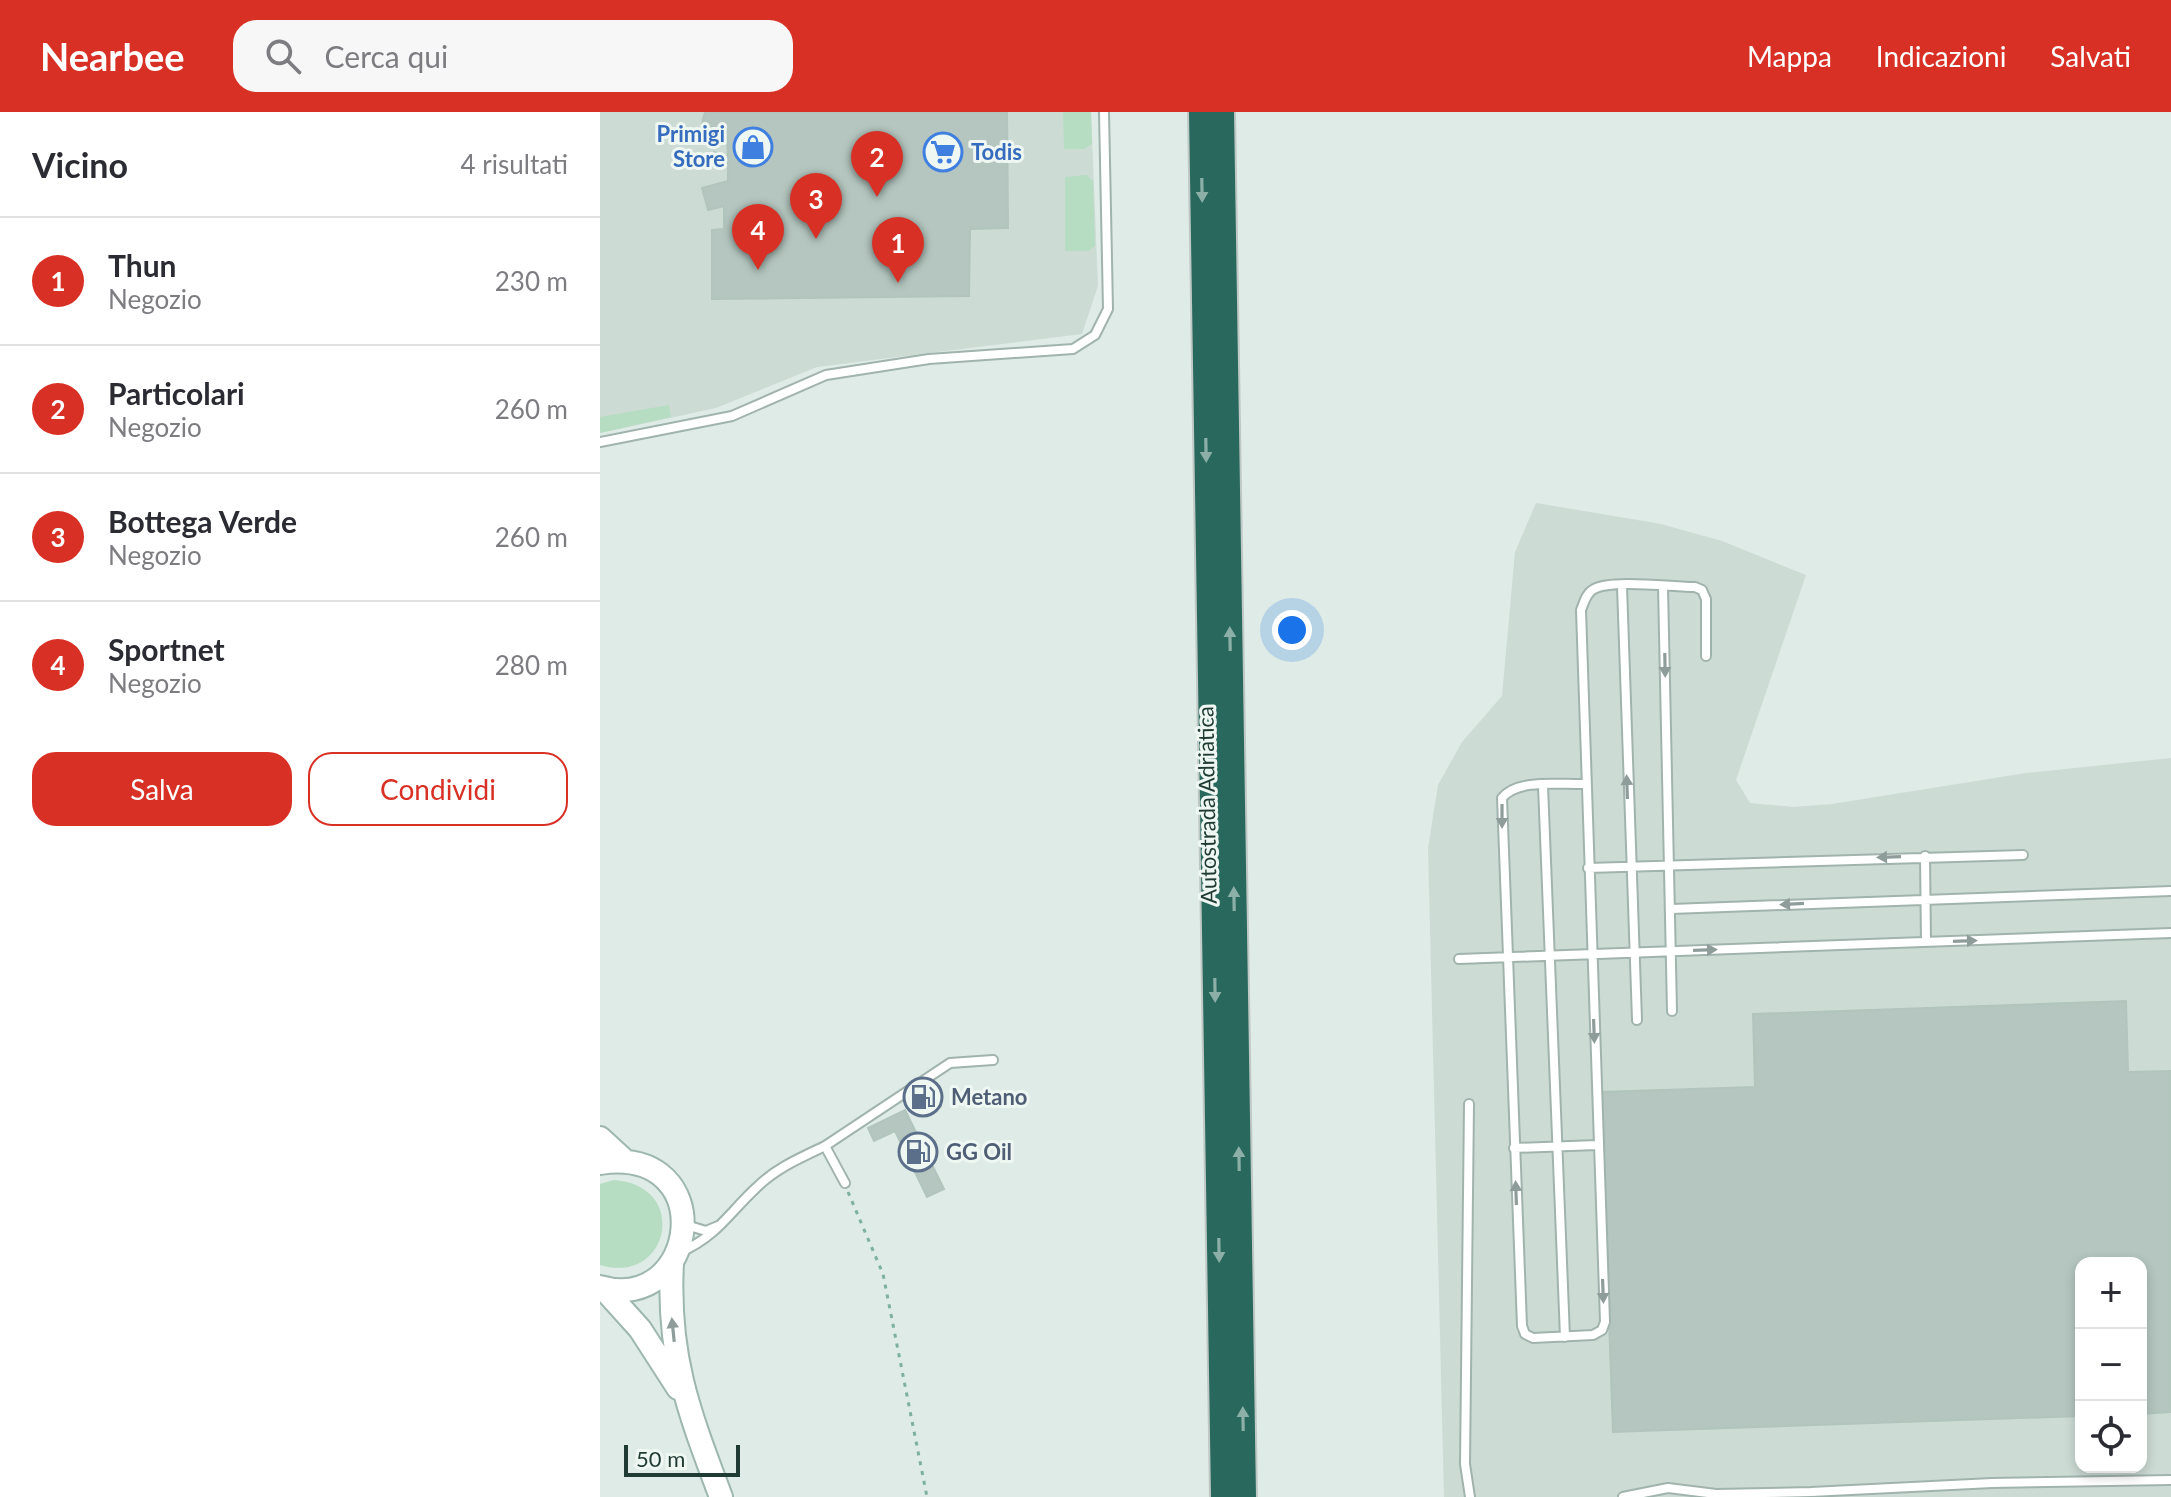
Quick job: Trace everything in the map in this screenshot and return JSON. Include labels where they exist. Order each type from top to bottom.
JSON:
[{"type":"highway","name":"Autostrada Adriatica","points":[[1201,112],[1223,1497]]},
{"type":"highway","name":"Autostrada Adriatica","points":[[1222,112],[1244,1497]]},
{"type":"main road","points":[[600,1138],[624,1160]]},
{"type":"main road","points":[[600,1163],[624,1160],[643,1164],[660,1173],[677,1196],[685,1224],[675,1258],[670,1301],[683,1395],[721,1497]]},
{"type":"main road","points":[[602,1288],[630,1290],[654,1281],[675,1258]]},
{"type":"main road","points":[[602,1288],[640,1329],[683,1395]]},
{"type":"lane","points":[[600,442],[732,416],[826,375],[929,359],[1073,349],[1095,335],[1108,309],[1104,112]]},
{"type":"lane","points":[[1622,586],[1637,1020]]},
{"type":"lane","points":[[1586,784],[1520,787],[1508,790],[1502,798],[1522,1326],[1525,1334],[1533,1338],[1593,1335],[1602,1330],[1605,1322],[1581,610],[1593,589],[1622,586],[1702,590],[1706,599],[1706,656]]},
{"type":"lane","points":[[1663,587],[1672,1011]]},
{"type":"lane","points":[[1543,786],[1565,1337]]},
{"type":"lane","points":[[1588,868],[2023,855]]},
{"type":"lane","points":[[1925,856],[1926,942]]},
{"type":"lane","points":[[1671,909],[2171,891]]},
{"type":"lane","points":[[1459,959],[2171,933]]},
{"type":"lane","points":[[675,1258],[715,1234],[756,1188],[784,1165],[825,1146],[950,1063],[993,1060]]},
{"type":"lane","points":[[1469,1104],[1465,1464],[1470,1497]]},
{"type":"lane","points":[[1514,1148],[1597,1145]]},
{"type":"lane","points":[[825,1146],[845,1183]]},
{"type":"lane","points":[[685,1224],[706,1231],[732,1216]]},
{"type":"lane","points":[[1623,1497],[1668,1488],[1716,1494],[1992,1483],[2171,1480]]},
{"type":"path","points":[[845,1183],[883,1274],[927,1497]]},
{"type":"shaded area","points":[[600,112],[1091,112],[1098,286],[1082,334],[817,367],[716,408],[600,433]]},
{"type":"shaded area","points":[[1536,503],[1661,524],[1722,541],[1806,575],[1736,780],[1750,803],[1793,807],[1832,804],[2026,773],[2171,758],[2171,1497],[1444,1497],[1428,848],[1438,785],[1462,742],[1502,696],[1515,552]]},
{"type":"green space","points":[[1063,112],[1091,112],[1092,144],[1084,149],[1064,149]]},
{"type":"green space","points":[[1087,175],[1093,181],[1095,246],[1088,251],[1065,251],[1065,177]]},
{"type":"green space","points":[[669,405],[671,417],[600,433],[600,417]]},
{"type":"green space","points":[[614,1180],[638,1186],[654,1198],[661,1215],[662,1232],[655,1249],[642,1261],[624,1268],[600,1265],[600,1184]]},
{"type":"building","points":[[705,112],[1007,112],[1008,228],[970,229],[969,296],[712,299],[712,230],[724,229],[724,206],[708,210],[702,188],[728,181],[728,161],[714,166],[708,158],[714,152],[728,157],[727,137],[700,131]]},
{"type":"building","points":[[2126,1001],[2128,1072],[2171,1071],[2171,1412],[2147,1414],[2147,1257],[2075,1257],[2075,1416],[1613,1432],[1601,1092],[1755,1087],[1753,1014]]},
{"type":"building","points":[[939,1086],[941,1106],[920,1108],[918,1088]]},
{"type":"building","points":[[905,1110],[944,1189],[927,1197],[895,1131],[874,1141],[868,1128]]},
{"type":"place","name":"Primigi Store","points":[[753,147]]},
{"type":"place","name":"Todis","points":[[943,152]]},
{"type":"place","name":"Particolari","points":[[877,197]]},
{"type":"place","name":"Bottega Verde","points":[[816,239]]},
{"type":"place","name":"Sportnet","points":[[758,270]]},
{"type":"place","name":"Thun","points":[[898,283]]},
{"type":"place","name":"Metano","points":[[923,1097]]},
{"type":"place","name":"GG Oil","points":[[918,1152]]}]
